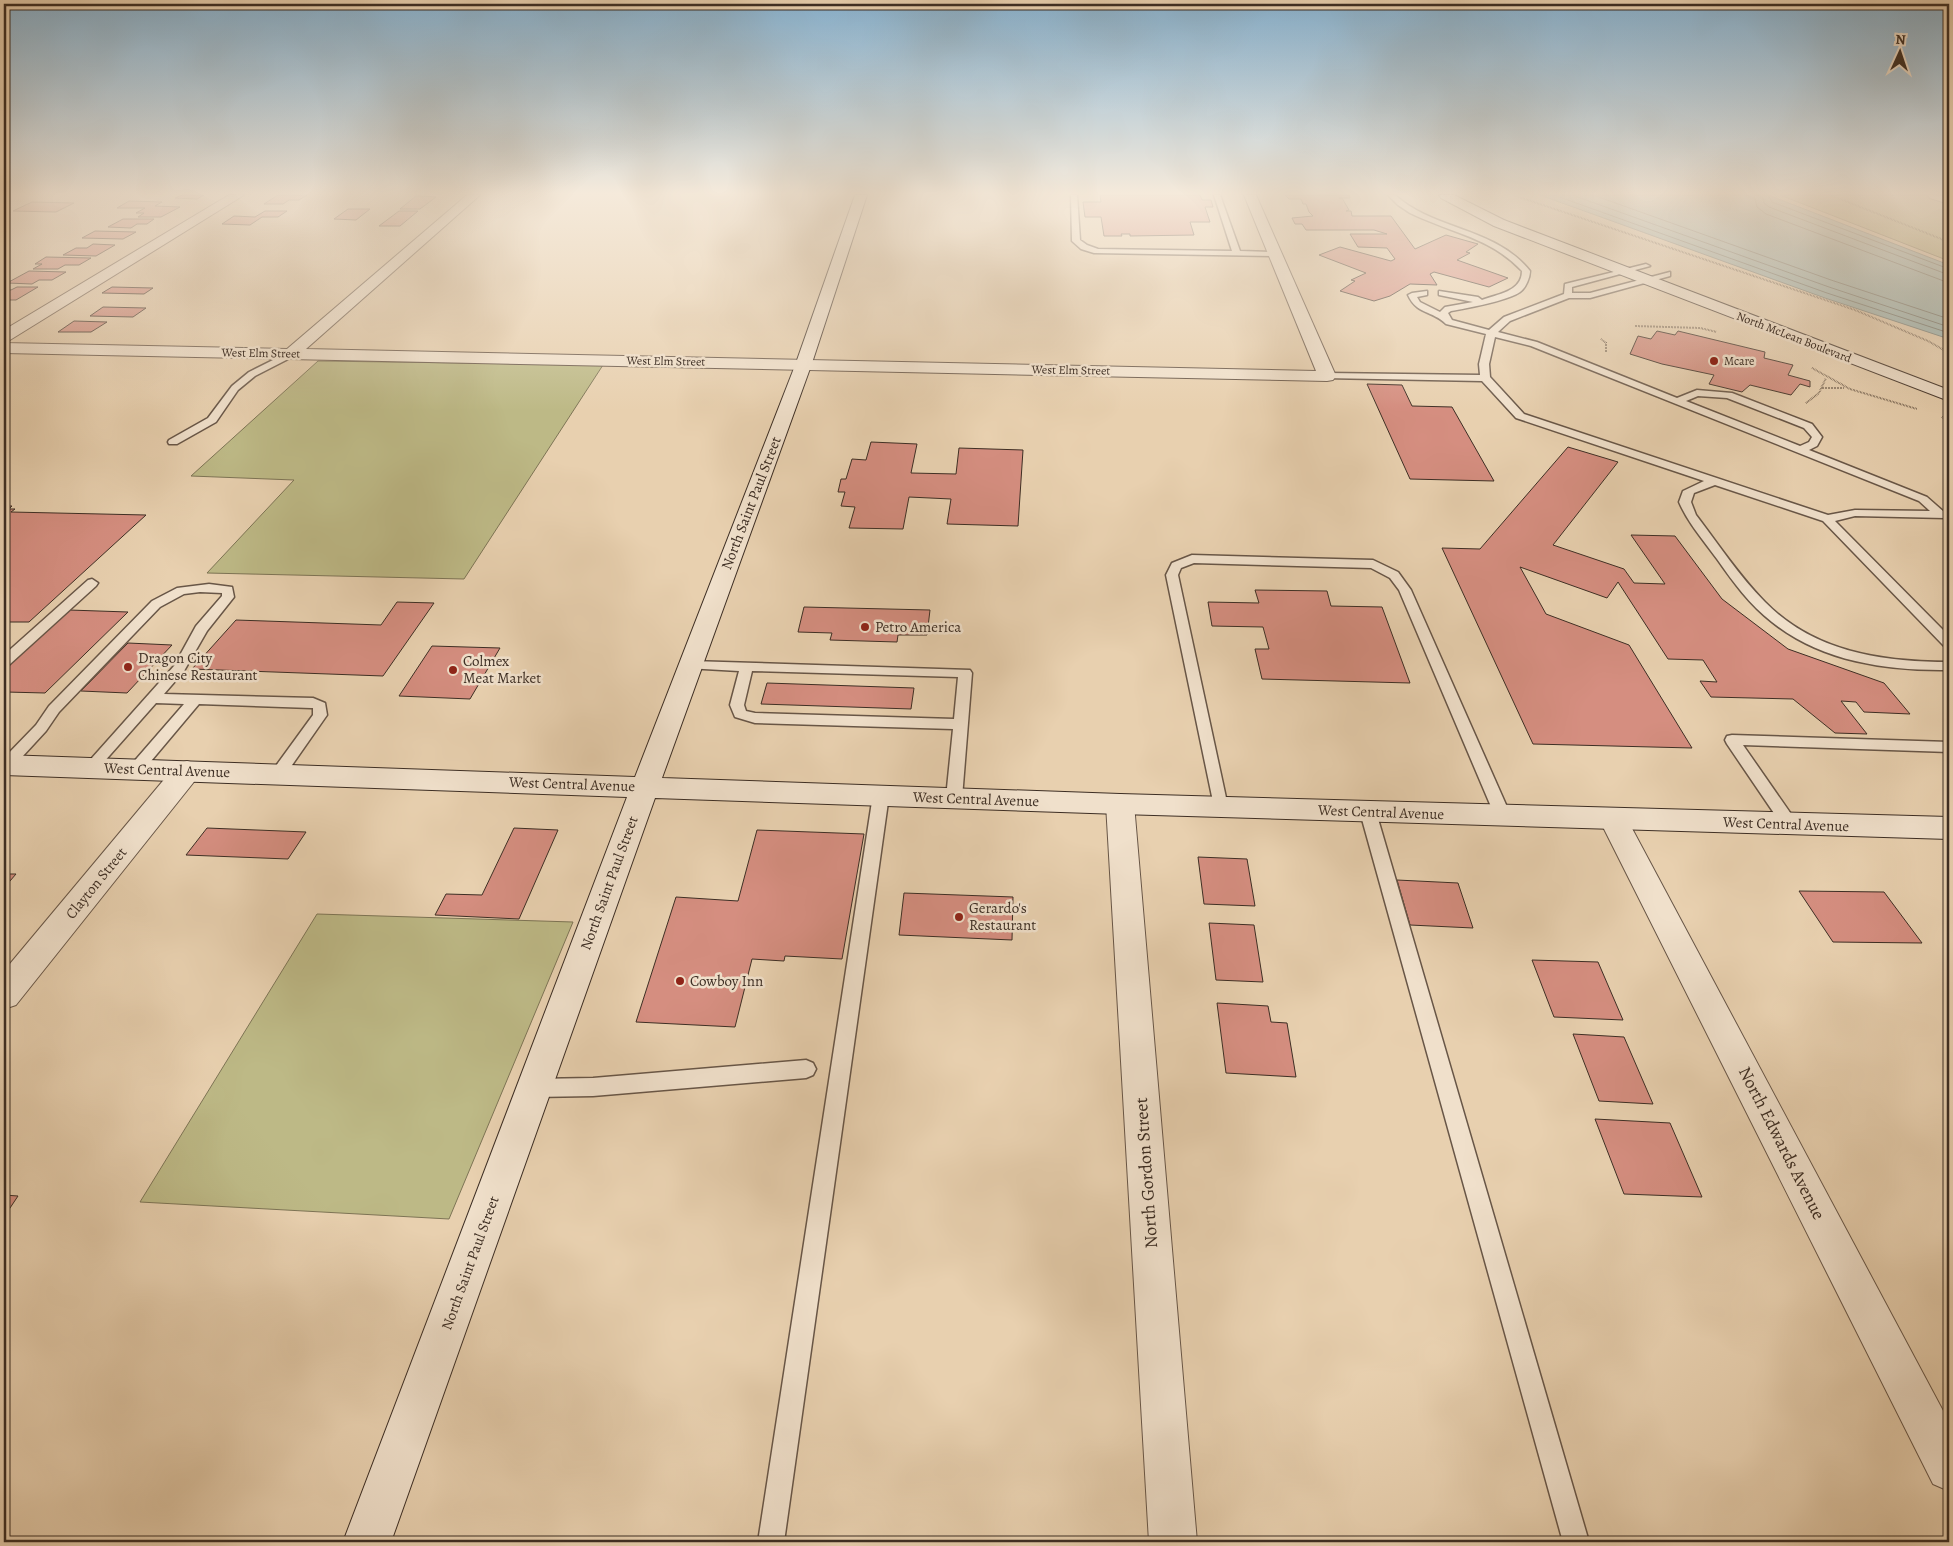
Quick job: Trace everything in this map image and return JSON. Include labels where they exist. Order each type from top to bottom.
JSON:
[{"type":"street","points":[[4,337],[119,267]]},
{"type":"street","points":[[291,354],[391,267]]},
{"type":"street","name":"North Saint Paul Street","points":[[367,1542],[645,787],[804,363],[837,267]]},
{"type":"street","points":[[1281,267],[1327,376]]},
{"type":"street","name":"North McLean Boulevard","points":[[1612,267],[1624,272],[1667,274],[1949,380]]},
{"type":"street","name":"North McLean Boulevard","points":[[1632,267],[1949,396]]},
{"type":"street","name":"West Elm Street","points":[[4,348],[804,363],[1327,376]]},
{"type":"street","name":"West Central Avenue","points":[[5,765],[1120,804],[1949,828]]},
{"type":"street","name":"Clayton Street","points":[[4,995],[187,771]]},
{"type":"street","name":"North Gordon Street","points":[[1120,804],[1173,1542]]},
{"type":"street","name":"North Edwards Avenue","points":[[1612,819],[1949,1468]]},
{"type":"lane","points":[[1445,318],[1444,313],[1448,308],[1484,302],[1518,290],[1526,277],[1526,271],[1522,267]]},
{"type":"lane","points":[[1568,295],[1568,286],[1624,272]]},
{"type":"lane","points":[[1646,273],[1590,296],[1568,295],[1506,319],[1491,333],[1484,364],[1485,378],[1520,416],[1827,519],[1949,642]]},
{"type":"lane","points":[[1424,293],[1412,295],[1416,304],[1457,325],[1534,344],[1923,499],[1945,515]]},
{"type":"lane","points":[[1442,293],[1484,302]]},
{"type":"lane","points":[[173,442],[212,420],[235,388],[252,374],[291,354]]},
{"type":"lane","points":[[1327,376],[1485,378]]},
{"type":"lane","points":[[1678,402],[1697,393],[1729,396],[1808,426],[1817,437],[1813,444],[1800,450]]},
{"type":"lane","points":[[1715,481],[1689,491],[1685,496],[1685,502],[1691,516],[1750,592],[1791,630],[1834,651],[1864,659],[1886,664],[1949,666]]},
{"type":"lane","points":[[1827,519],[1855,513],[1945,515]]},
{"type":"lane","points":[[1220,807],[1172,574],[1176,566],[1192,559],[1373,564],[1394,574],[1405,590],[1504,816]]},
{"type":"lane","points":[[4,662],[92,583]]},
{"type":"lane","points":[[5,765],[41,728],[54,710],[156,604],[166,596],[196,588],[228,590],[228,597],[201,629],[179,668],[90,768]]},
{"type":"lane","points":[[691,665],[965,672],[954,798]]},
{"type":"lane","points":[[747,666],[737,705],[740,714],[755,718],[961,724]]},
{"type":"lane","points":[[152,698],[312,703],[320,706],[320,715],[278,774]]},
{"type":"lane","points":[[136,770],[195,700]]},
{"type":"lane","points":[[1790,824],[1732,740],[1949,747]]},
{"type":"lane","points":[[771,1542],[881,795]]},
{"type":"lane","points":[[1368,812],[1576,1542]]},
{"type":"lane","points":[[534,1088],[593,1087],[806,1069]]},
{"type":"path","points":[[1728,267],[1855,310],[1928,341],[1949,353]]},
{"type":"path","points":[[1635,326],[1700,328],[1718,332]]},
{"type":"path","points":[[1601,339],[1606,343],[1605,349],[1608,356]]},
{"type":"path","points":[[1808,365],[1826,378],[1848,389],[1873,398],[1918,409]]},
{"type":"path","points":[[1803,403],[1810,402],[1826,382],[1826,378]]},
{"type":"path","points":[[1822,388],[1848,389]]},
{"type":"path","points":[[1942,417],[1949,423]]},
{"type":"shaded area","points":[[318,361],[603,365],[464,579],[207,573],[294,480],[191,476]]},
{"type":"shaded area","points":[[317,914],[573,922],[449,1219],[140,1202]]},
{"type":"water","points":[[1740,267],[1949,267],[1949,339]]},
{"type":"building","points":[[36,267],[61,267],[58,269],[33,269]]},
{"type":"building","points":[[1351,267],[1477,267],[1508,278],[1489,287],[1434,272],[1430,274],[1437,285],[1410,284],[1390,296],[1374,301],[1340,291],[1355,281],[1351,280],[1366,273]]},
{"type":"building","points":[[29,271],[66,272],[52,280],[39,280],[32,284],[7,283]]},
{"type":"building","points":[[17,287],[38,287],[16,300],[4,300],[4,290],[11,290]]},
{"type":"building","points":[[112,287],[153,288],[144,294],[102,293]]},
{"type":"building","points":[[103,307],[146,308],[133,317],[90,316]]},
{"type":"building","points":[[74,321],[107,322],[91,332],[58,332]]},
{"type":"building","name":"Mcare","points":[[1657,331],[1675,335],[1678,331],[1765,352],[1764,358],[1793,365],[1788,375],[1810,381],[1810,387],[1800,384],[1791,395],[1750,385],[1742,392],[1709,384],[1714,375],[1662,364],[1630,354],[1638,336],[1651,339]]},
{"type":"building","points":[[1367,384],[1402,385],[1412,406],[1452,407],[1494,481],[1410,479]]},
{"type":"building","points":[[871,442],[917,444],[911,473],[956,474],[959,448],[1023,450],[1018,526],[947,524],[951,499],[909,497],[903,529],[849,528],[855,507],[841,506],[845,492],[838,492],[841,479],[846,479],[852,459],[866,460]]},
{"type":"building","points":[[1568,447],[1618,462],[1553,545],[1624,569],[1634,583],[1665,584],[1631,535],[1675,536],[1722,599],[1788,649],[1884,683],[1910,714],[1864,712],[1856,702],[1841,701],[1867,734],[1835,733],[1793,699],[1711,697],[1700,681],[1717,682],[1703,660],[1668,659],[1618,582],[1607,598],[1520,567],[1546,614],[1629,645],[1692,748],[1533,744],[1442,548],[1480,549]]},
{"type":"building","points":[[4,506],[12,506],[9,509],[15,509],[11,512],[146,515],[29,622],[4,622]]},
{"type":"building","points":[[1255,590],[1327,591],[1331,606],[1382,607],[1410,683],[1262,679],[1255,649],[1269,649],[1263,627],[1212,626],[1208,602],[1259,603]]},
{"type":"building","points":[[397,602],[434,603],[383,676],[192,669],[236,620],[381,625]]},
{"type":"building","points":[[804,607],[930,610],[927,635],[898,635],[897,642],[830,640],[832,633],[798,632]]},
{"type":"building","points":[[69,610],[128,612],[45,693],[6,692],[4,694],[4,670]]},
{"type":"building","points":[[128,643],[172,645],[127,693],[81,691]]},
{"type":"building","points":[[432,646],[500,648],[470,699],[399,696]]},
{"type":"building","points":[[767,683],[914,688],[911,709],[761,704]]},
{"type":"building","points":[[207,828],[306,832],[288,859],[186,855]]},
{"type":"building","points":[[514,828],[558,830],[519,919],[435,915],[446,894],[482,895]]},
{"type":"building","points":[[757,830],[864,834],[842,959],[785,956],[784,961],[752,959],[735,1027],[636,1022],[676,897],[738,901]]},
{"type":"building","points":[[1198,857],[1247,859],[1255,906],[1204,904]]},
{"type":"building","points":[[4,874],[16,874],[4,888]]},
{"type":"building","points":[[1397,880],[1458,883],[1473,928],[1410,925]]},
{"type":"building","points":[[1799,891],[1884,892],[1922,943],[1833,942]]},
{"type":"building","points":[[904,893],[1013,897],[1012,940],[899,935]]},
{"type":"building","points":[[1209,923],[1254,925],[1263,982],[1216,980]]},
{"type":"building","points":[[1532,960],[1598,962],[1623,1020],[1554,1017]]},
{"type":"building","points":[[1217,1003],[1268,1006],[1271,1022],[1287,1023],[1296,1077],[1226,1073]]},
{"type":"building","points":[[1573,1034],[1624,1037],[1653,1104],[1599,1101]]},
{"type":"building","points":[[1595,1119],[1670,1123],[1702,1197],[1624,1194]]},
{"type":"building","points":[[4,1195],[18,1196],[4,1217]]},
{"type":"place","name":"Mcare","points":[[1714,361]]},
{"type":"place","name":"Petro America","points":[[865,627]]},
{"type":"place","name":"Dragon City Chinese Restaurant","points":[[128,667]]},
{"type":"place","name":"Colmex Meat Market","points":[[453,670]]},
{"type":"place","name":"Gerardo's Restaurant","points":[[959,917]]},
{"type":"place","name":"Cowboy Inn","points":[[680,981]]}]
